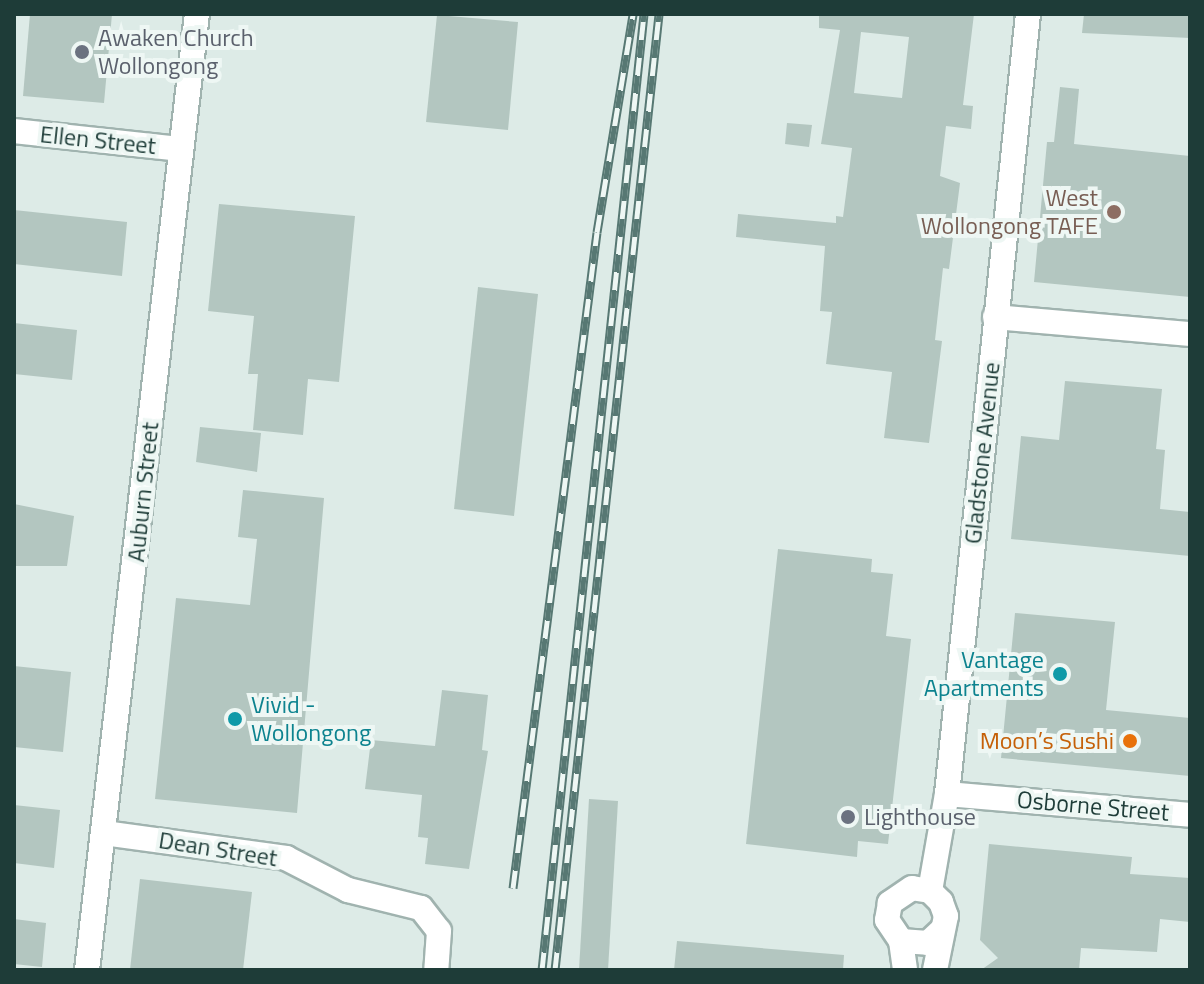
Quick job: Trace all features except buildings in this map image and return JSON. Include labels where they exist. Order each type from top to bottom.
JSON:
[{"type":"street","name":"Auburn Street","points":[[87,970],[197,14]]},
{"type":"street","name":"Gladstone Avenue","points":[[930,891],[947,794],[1028,14]]},
{"type":"street","name":"Ellen Street","points":[[14,131],[181,149]]},
{"type":"street","points":[[995,317],[1190,334]]},
{"type":"street","name":"Osborne Street","points":[[947,794],[1190,815]]},
{"type":"street","name":"Dean Street","points":[[104,833],[286,858],[327,880],[428,912],[439,931],[436,970]]},
{"type":"street","points":[[905,970],[901,941],[887,920],[890,903],[912,888],[930,891],[944,908],[935,970]]},
{"type":"street","points":[[901,941],[928,943],[942,930]]},
{"type":"railway","points":[[513,888],[597,232],[633,14]]},
{"type":"railway","points":[[542,970],[644,14]]},
{"type":"railway","points":[[555,970],[659,14]]},
{"type":"place","name":"Awaken Church Wollongong","points":[[82,52]]},
{"type":"place","name":"West Wollongong TAFE","points":[[1114,212]]},
{"type":"place","name":"Vantage Apartments","points":[[1060,674]]},
{"type":"place","name":"Vivid - Wollongong","points":[[235,719]]},
{"type":"place","name":"Moon’s Sushi","points":[[1130,741]]},
{"type":"place","name":"Lighthouse","points":[[848,817]]}]
